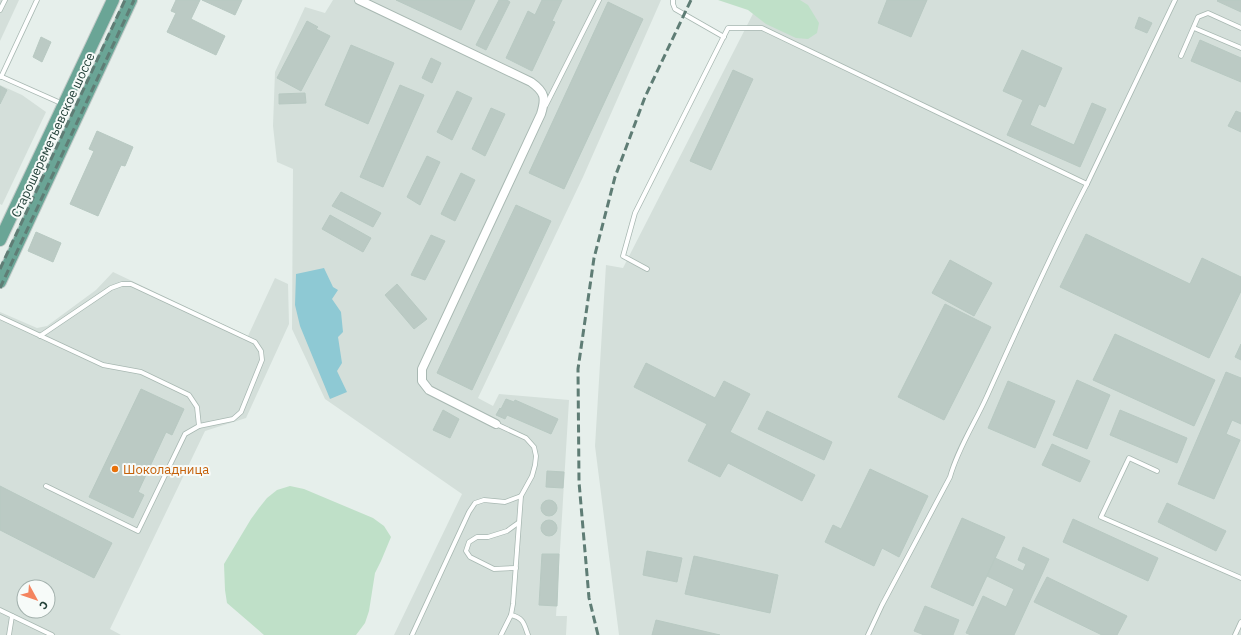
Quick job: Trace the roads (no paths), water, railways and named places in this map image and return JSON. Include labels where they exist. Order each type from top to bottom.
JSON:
[{"type":"main road","name":"Старошереметьевское шоссе","points":[[0,240],[114,0]]},
{"type":"main road","name":"Старошереметьевское шоссе","points":[[0,282],[132,0]]},
{"type":"street","points":[[359,0],[531,82],[539,88],[543,95],[544,103],[541,114],[422,369],[422,382],[429,390],[496,424]]},
{"type":"lane","points":[[0,10],[4,0]]},
{"type":"lane","points":[[37,0],[1,77],[65,105]]},
{"type":"lane","points":[[541,114],[600,0]]},
{"type":"lane","points":[[673,0],[675,9],[724,37]]},
{"type":"lane","points":[[868,635],[882,605],[950,476],[954,461],[986,399],[1053,249],[1087,184],[1175,0]]},
{"type":"lane","points":[[1181,56],[1198,17],[1208,13],[1241,28]]},
{"type":"lane","points":[[647,269],[623,256],[635,213],[728,28],[762,28],[1087,184]]},
{"type":"lane","points":[[1194,28],[1241,48]]},
{"type":"lane","points":[[40,336],[111,288],[122,284],[131,284],[255,342],[261,351],[262,360],[242,412],[233,419],[199,426],[185,434],[138,531],[46,486]]},
{"type":"lane","points":[[0,317],[103,365],[141,372],[189,395],[197,407],[199,426]]},
{"type":"lane","points":[[496,424],[526,438],[534,447],[536,456],[532,476],[521,496],[518,523],[514,604],[511,615],[501,635]]},
{"type":"lane","points":[[1157,471],[1129,458],[1101,517],[1241,578]]},
{"type":"lane","points":[[412,635],[475,502],[484,500],[505,502],[521,496]]},
{"type":"lane","points":[[516,568],[494,569],[470,557],[466,551],[469,542],[477,537],[488,537],[507,531],[518,523]]},
{"type":"lane","points":[[0,610],[52,635]]},
{"type":"lane","points":[[511,615],[518,616],[521,619],[528,635]]},
{"type":"lane","points":[[9,635],[12,616]]},
{"type":"lane","points":[[1235,635],[1241,622]]},
{"type":"water","points":[[324,268],[333,287],[338,290],[332,299],[341,312],[343,332],[338,337],[342,363],[337,371],[347,392],[330,399],[300,326],[295,305],[296,274]]},
{"type":"railway","points":[[0,269],[125,0]]},
{"type":"railway","points":[[0,288],[134,0]]},
{"type":"railway","points":[[598,635],[589,598],[579,482],[578,369],[594,258],[615,177],[645,97],[691,0]]},
{"type":"place","name":"Шоколадница","points":[[115,469]]}]
